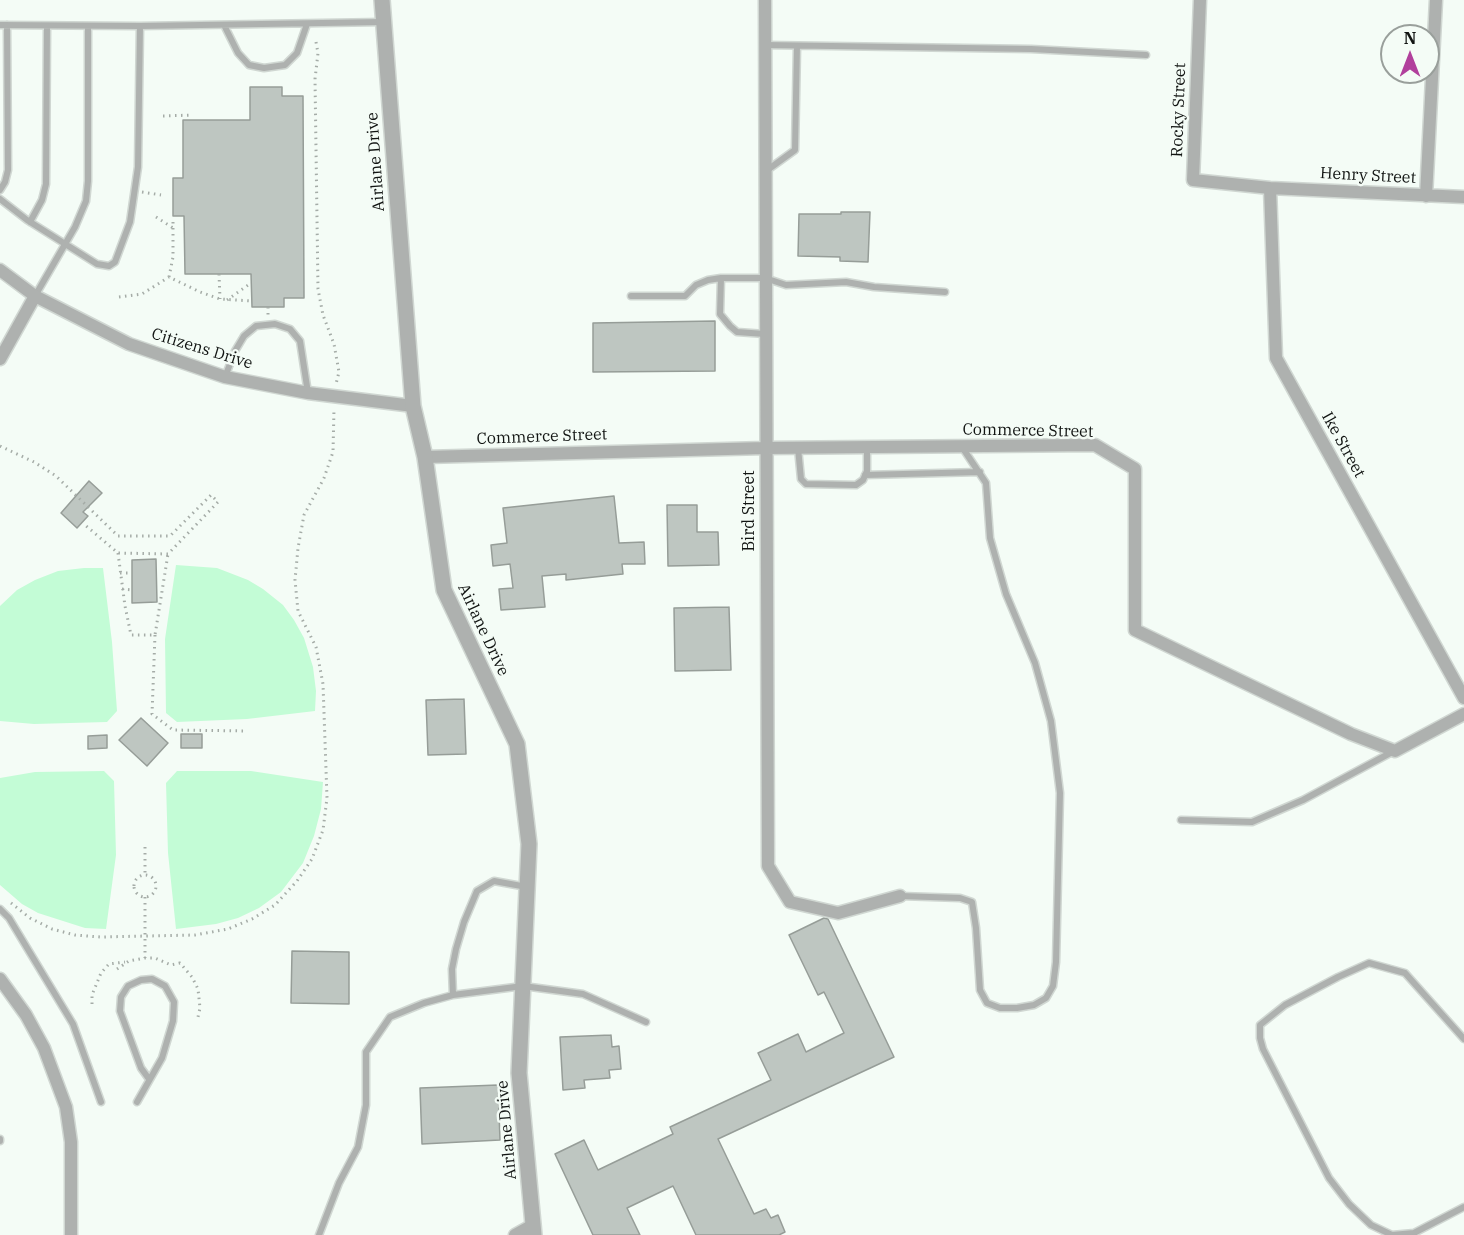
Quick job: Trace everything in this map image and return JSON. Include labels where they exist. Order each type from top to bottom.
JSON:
[{"type":"street","name":"Airlane Drive","points":[[382,0],[413,406],[424,457],[444,590],[518,744],[529,844],[519,1074],[534,1230]]},
{"type":"street","name":"Bird Street","points":[[765,0],[768,866],[790,902],[838,913],[900,896]]},
{"type":"street","name":"Rocky Street","points":[[1200,0],[1193,180],[1270,188]]},
{"type":"street","points":[[1426,196],[1436,0]]},
{"type":"street","name":"Henry Street","points":[[1270,188],[1464,197]]},
{"type":"street","name":"Ike Street","points":[[1270,188],[1276,358],[1464,698]]},
{"type":"street","name":"Citizens Drive","points":[[0,270],[34,297],[129,344],[225,377],[308,393],[413,406]]},
{"type":"street","points":[[0,359],[34,297]]},
{"type":"street","name":"Commerce Street","points":[[424,457],[765,448],[1095,446],[1135,469],[1135,630],[1351,734],[1395,751]]},
{"type":"street","points":[[1395,751],[1464,714]]},
{"type":"street","points":[[0,978],[26,1015],[44,1048],[66,1107],[71,1142],[71,1235]]},
{"type":"street","points":[[515,1235],[534,1230]]},
{"type":"lane","points":[[0,190],[8,170],[4,25],[140,26],[384,22]]},
{"type":"lane","points":[[224,25],[238,53],[249,65],[264,68],[285,65],[297,53],[307,24]]},
{"type":"lane","points":[[30,222],[42,200],[46,184],[47,26]]},
{"type":"lane","points":[[34,297],[65,245],[86,201],[88,26]]},
{"type":"lane","points":[[0,199],[30,222],[97,264],[109,266],[115,262],[130,222],[138,167],[140,26]]},
{"type":"lane","points":[[765,45],[1031,49],[1146,55]]},
{"type":"lane","points":[[765,172],[795,150],[796,46]]},
{"type":"lane","points":[[721,278],[720,314],[737,332],[765,334]]},
{"type":"lane","points":[[631,297],[685,296],[696,285],[721,278],[765,278],[786,285],[846,282],[898,290],[945,292]]},
{"type":"lane","points":[[225,377],[244,336],[256,326],[275,324],[290,329],[300,341],[308,393]]},
{"type":"lane","points":[[798,448],[801,479],[807,484],[856,484],[863,480],[867,471],[867,447]]},
{"type":"lane","points":[[900,896],[960,898],[972,902],[980,990],[987,1002],[1000,1008],[1017,1008],[1034,1005],[1046,998],[1053,986],[1060,793],[1051,721],[1035,663],[1006,594],[990,538],[986,483],[962,447]]},
{"type":"lane","points":[[865,476],[980,472]]},
{"type":"lane","points":[[1181,820],[1251,822],[1303,800],[1395,751]]},
{"type":"lane","points":[[453,995],[452,969],[456,949],[477,891],[494,881],[527,887]]},
{"type":"lane","points":[[0,909],[9,918],[74,1024],[101,1102]]},
{"type":"lane","points":[[1464,1039],[1405,973],[1369,963],[1285,1005],[1260,1025],[1263,1049],[1329,1178],[1349,1204],[1371,1225],[1392,1235],[1414,1233],[1464,1207]]},
{"type":"lane","points":[[137,1102],[162,1058],[173,1021],[174,1002],[165,986],[152,979],[141,980],[128,986],[121,997],[120,1011],[141,1068],[149,1079]]},
{"type":"lane","points":[[318,1235],[339,1183],[358,1147],[366,1105],[366,1052],[390,1017],[424,1003],[453,995],[523,986],[584,994],[646,1022]]},
{"type":"path","points":[[3,897],[30,918],[75,935],[100,937],[195,934],[228,928],[252,919],[275,905],[297,881],[312,859],[323,830],[327,798],[323,684],[316,647],[298,611],[295,580],[304,515],[324,478],[333,452],[334,396],[339,372],[318,289],[315,78],[318,53],[316,42]]},
{"type":"path","points":[[163,116],[193,115]]},
{"type":"path","points":[[135,190],[160,195]]},
{"type":"path","points":[[156,217],[173,228]]},
{"type":"path","points":[[169,277],[173,257],[173,220]]},
{"type":"path","points":[[219,274],[220,299]]},
{"type":"path","points":[[119,297],[142,294],[169,277],[173,277],[220,299],[252,300]]},
{"type":"path","points":[[227,300],[251,283]]},
{"type":"path","points":[[0,446],[34,462],[56,476],[118,536],[170,536],[211,495],[218,502],[168,554],[155,635],[152,714],[173,730],[247,731]]},
{"type":"path","points":[[85,525],[118,554],[168,554]]},
{"type":"path","points":[[118,554],[131,635],[155,635]]},
{"type":"path","points":[[120,573],[132,573]]},
{"type":"path","points":[[122,590],[133,590]]},
{"type":"path","points":[[145,848],[145,874]]},
{"type":"path","points":[[145,874],[154,878],[156,886],[154,893],[145,897],[137,894],[133,888],[137,877],[145,874]]},
{"type":"path","points":[[145,897],[145,958]]},
{"type":"path","points":[[92,1004],[92,995],[100,973],[109,964],[155,958],[171,965],[180,963],[186,969],[198,989],[200,1008],[198,1017]]},
{"type":"path","points":[[117,969],[128,962]]},
{"type":"green space","points":[[176,565],[217,568],[248,580],[283,605],[304,638],[313,667],[316,691],[315,711],[247,719],[177,722],[166,713],[165,639]]},
{"type":"green space","points":[[103,568],[117,711],[107,722],[34,724],[0,721],[0,606],[17,590],[35,580],[58,571]]},
{"type":"green space","points":[[104,771],[114,781],[116,855],[106,929],[85,928],[38,913],[22,904],[0,885],[0,778],[35,772]]},
{"type":"green space","points":[[177,771],[251,771],[323,782],[321,809],[314,836],[303,863],[281,892],[259,908],[238,918],[216,924],[176,929],[168,853],[166,783]]},
{"type":"building","points":[[250,87],[282,87],[282,96],[303,96],[304,298],[284,298],[284,307],[252,307],[251,274],[185,274],[184,216],[173,216],[173,178],[183,178],[183,120],[250,120]]},
{"type":"building","points":[[841,212],[870,212],[868,262],[840,261],[840,257],[798,256],[799,214],[841,214]]},
{"type":"building","points":[[715,321],[715,371],[593,372],[593,323]]},
{"type":"building","points":[[89,481],[102,493],[83,512],[88,516],[77,528],[61,513]]},
{"type":"building","points":[[614,496],[619,543],[644,542],[645,564],[622,564],[623,574],[566,580],[566,574],[542,576],[545,607],[501,610],[499,589],[513,588],[510,564],[493,566],[491,545],[507,543],[503,508]]},
{"type":"building","points":[[667,505],[697,505],[697,532],[718,532],[719,565],[668,566]]},
{"type":"building","points":[[156,559],[157,602],[132,603],[132,560]]},
{"type":"building","points":[[729,607],[731,670],[675,671],[674,608]]},
{"type":"building","points":[[464,699],[466,754],[428,755],[426,700]]},
{"type":"building","points":[[141,718],[168,743],[147,766],[119,740]]},
{"type":"building","points":[[181,734],[202,734],[202,748],[181,748]]},
{"type":"building","points":[[107,735],[107,748],[88,749],[88,736]]},
{"type":"building","points":[[824,918],[828,919],[894,1057],[718,1139],[754,1214],[766,1209],[771,1218],[778,1215],[785,1232],[779,1235],[696,1235],[673,1186],[627,1208],[640,1235],[593,1235],[555,1154],[584,1140],[598,1170],[673,1134],[670,1127],[771,1080],[758,1053],[798,1034],[806,1052],[844,1033],[824,992],[818,995],[789,935]]},
{"type":"building","points":[[292,951],[349,952],[349,1004],[291,1003]]},
{"type":"building","points":[[611,1035],[612,1047],[619,1046],[621,1069],[609,1070],[610,1078],[584,1080],[585,1088],[563,1090],[560,1037]]},
{"type":"building","points":[[498,1085],[500,1140],[422,1144],[420,1088]]}]
